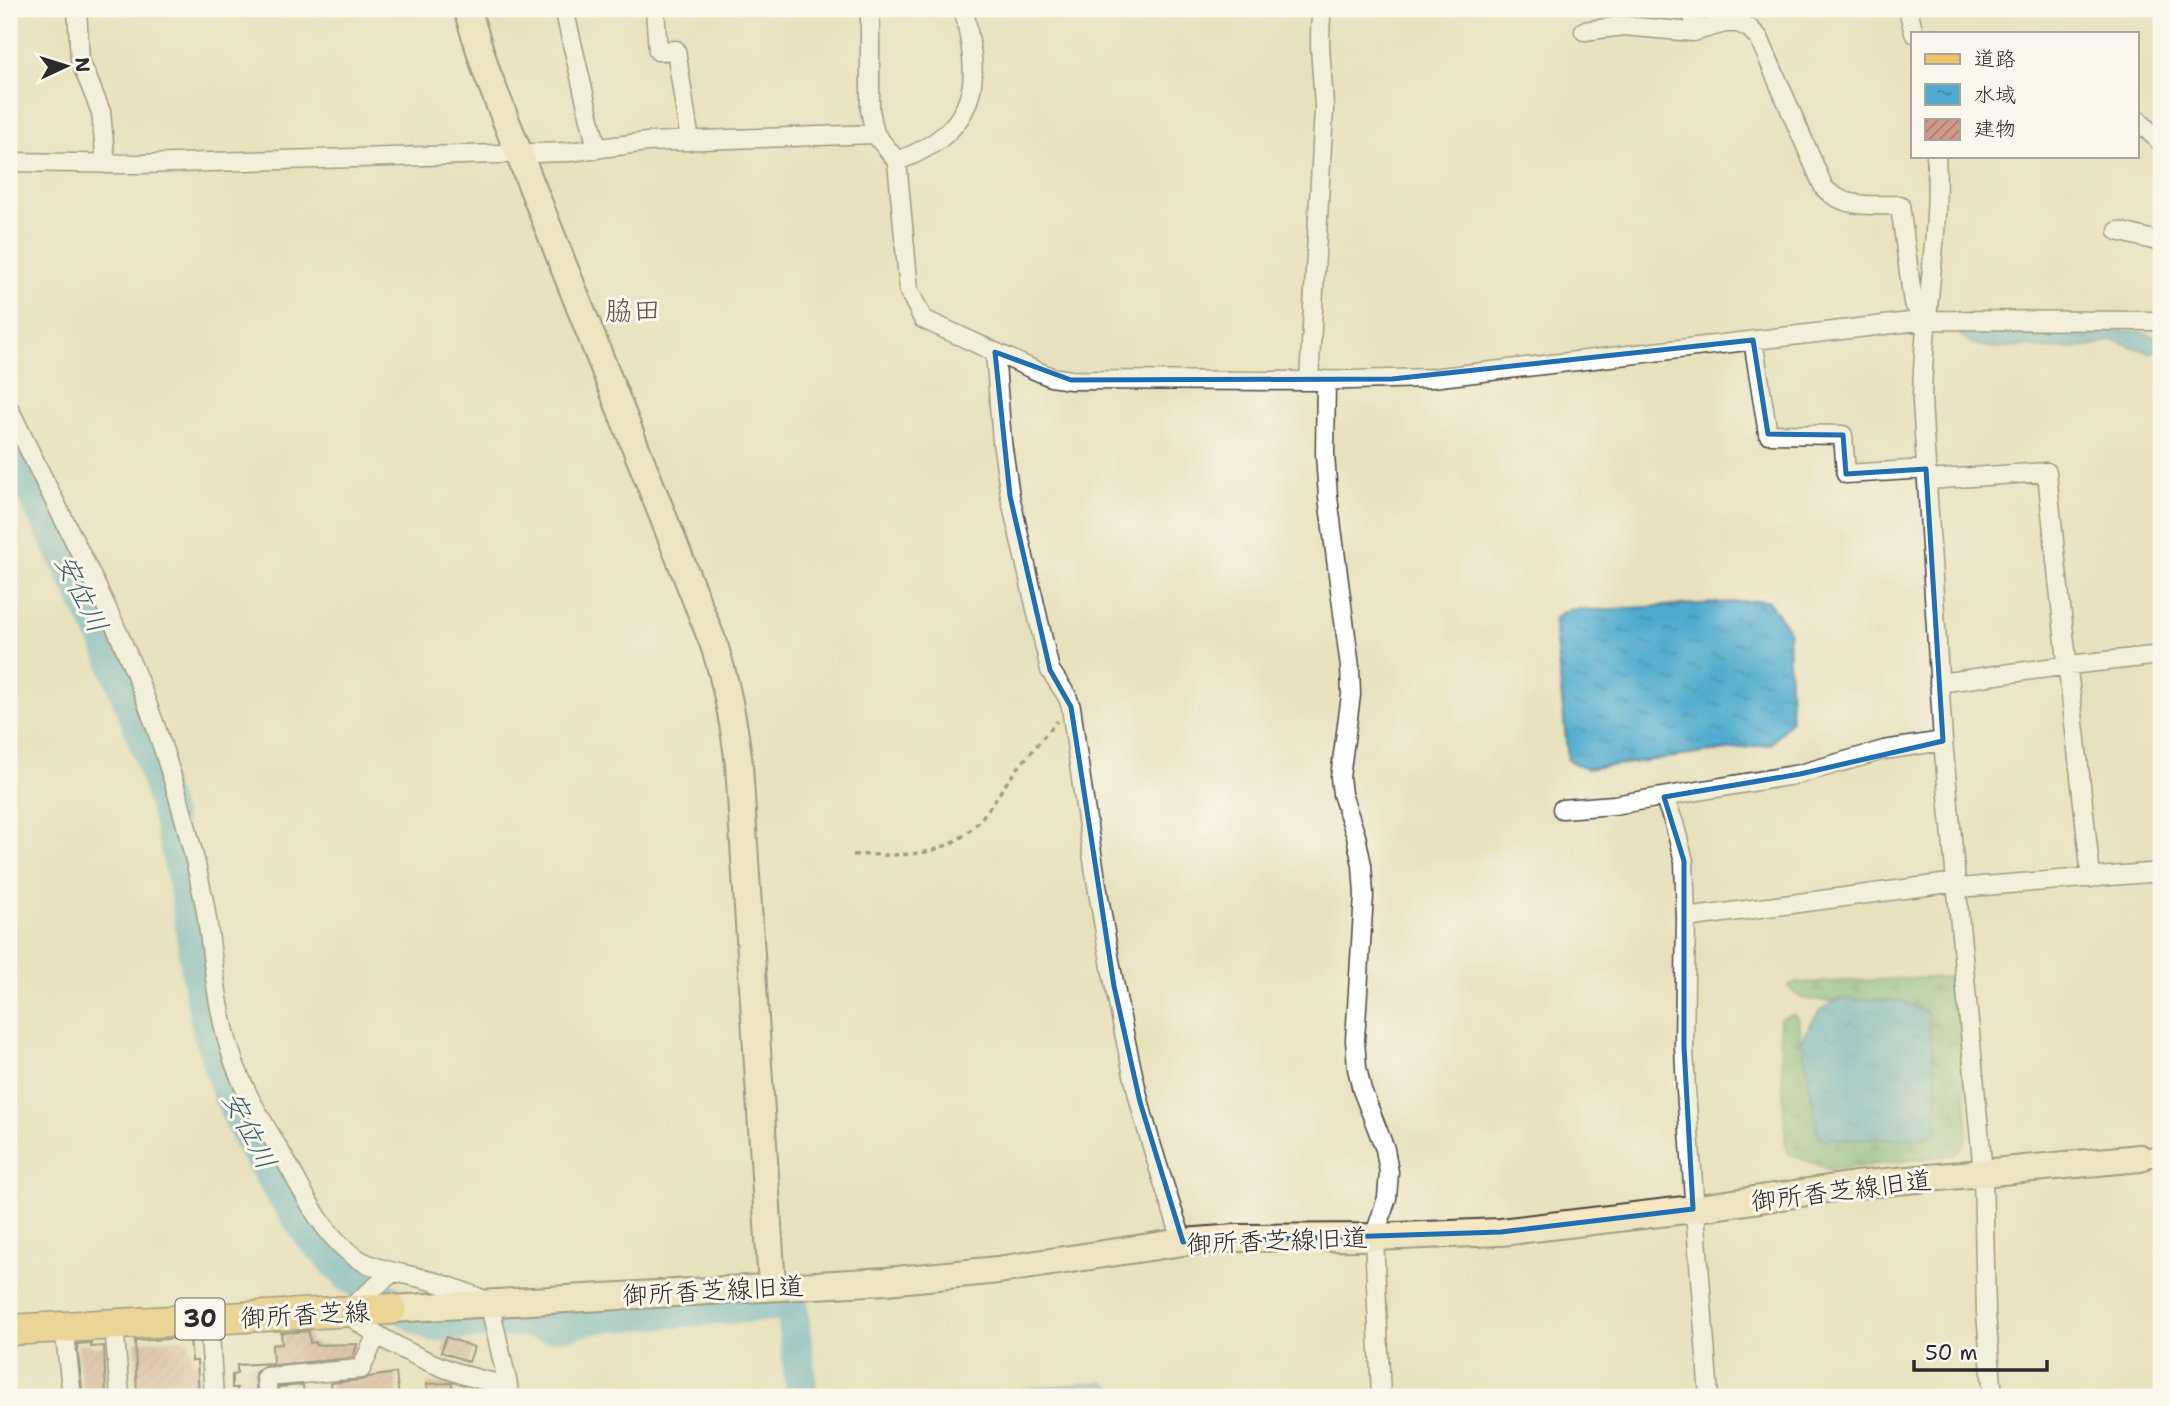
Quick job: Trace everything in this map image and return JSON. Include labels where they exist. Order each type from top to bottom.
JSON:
[{"type":"main road","name":"御所香芝線","points":[[9,1330],[209,1319],[375,1294]]},
{"type":"street","points":[[77,9],[80,60],[101,112],[106,164]]},
{"type":"street","points":[[467,9],[478,47],[518,153],[709,632],[726,684],[739,765],[772,1286]]},
{"type":"street","points":[[564,9],[597,149]]},
{"type":"street","points":[[655,9],[658,51],[676,50],[690,141]]},
{"type":"street","points":[[870,9],[870,110],[875,134],[897,161],[909,291],[915,306],[923,319],[1051,377],[1071,380],[1318,380],[1470,375],[1927,320],[2161,321]]},
{"type":"street","points":[[897,161],[922,152],[940,141],[966,104],[972,84],[972,65],[964,9]]},
{"type":"street","points":[[1322,9],[1319,49],[1324,109],[1318,380],[1350,667],[1351,695],[1340,777],[1342,794],[1362,865],[1364,895],[1355,1040],[1357,1068],[1362,1090],[1385,1149],[1389,1172],[1387,1198],[1374,1237],[1381,1397]]},
{"type":"street","points":[[1691,9],[1697,31]]},
{"type":"street","points":[[1908,9],[1914,32]]},
{"type":"street","points":[[1584,31],[1623,26],[1697,31],[1725,23],[1738,23],[1749,27],[1759,38],[1824,188],[1835,199],[1854,204],[1900,205],[1913,303],[1927,320]]},
{"type":"street","points":[[2138,120],[2161,143]]},
{"type":"street","points":[[9,162],[106,164],[518,153],[597,149],[648,142],[875,134]]},
{"type":"street","points":[[1937,158],[1937,212],[1922,365],[1926,475],[1943,741],[1983,1174],[1986,1313],[1993,1397]]},
{"type":"street","points":[[2118,231],[2161,242]]},
{"type":"street","points":[[1753,341],[1768,434],[1843,435],[1846,474],[2047,472],[2091,878]]},
{"type":"street","points":[[995,352],[1002,442],[1010,496],[1050,670],[1071,707],[1095,879],[1116,997],[1147,1129],[1182,1242]]},
{"type":"street","points":[[9,408],[120,634],[156,728],[204,901],[221,1014],[230,1051],[244,1087],[314,1212],[329,1234],[358,1261],[375,1294],[376,1336],[361,1369],[266,1377],[268,1397]]},
{"type":"street","points":[[1939,683],[2161,655]]},
{"type":"street","points":[[1562,808],[1614,805],[1800,774],[1884,750],[1943,741]]},
{"type":"street","points":[[1664,797],[1684,861],[1684,1046],[1693,1209],[1709,1397]]},
{"type":"street","points":[[1686,918],[1957,885],[2161,872]]},
{"type":"street","name":"御所香芝線旧道","points":[[375,1294],[448,1305],[491,1307],[946,1276],[1182,1242],[1236,1238],[1374,1237],[1501,1231],[1693,1209],[1855,1185],[2150,1157]]},
{"type":"street","points":[[375,1294],[458,1289],[491,1307],[509,1391]]},
{"type":"street","points":[[209,1319],[214,1397]]},
{"type":"street","points":[[114,1324],[120,1397]]},
{"type":"street","points":[[64,1327],[72,1397]]},
{"type":"street","points":[[376,1336],[407,1352],[509,1391]]},
{"type":"path","points":[[853,855],[927,852],[950,844],[972,831],[989,811],[1005,785],[1071,707]]},
{"type":"highlighted area","points":[[1753,340],[1768,434],[1843,435],[1846,474],[1926,469],[1943,741],[1800,774],[1664,797],[1684,861],[1684,1046],[1693,1209],[1501,1232],[1183,1242],[1140,1102],[1114,986],[1071,707],[1050,670],[1010,496],[995,352],[1071,380],[1392,379]]},
{"type":"green space","points":[[1950,977],[1955,981],[1958,994],[1968,1134],[1963,1146],[1953,1155],[1831,1170],[1789,1154],[1786,1148],[1779,1019],[1793,1014],[1798,1018],[1819,1135],[1824,1139],[1924,1138],[1844,999],[1805,999],[1792,991],[1789,985]]},
{"type":"water","points":[[1956,328],[2137,331],[2155,337],[2158,344],[2157,350],[2151,353],[2113,340],[2088,347],[1993,348],[1973,344],[1962,337]]},
{"type":"water","points":[[1767,600],[1788,628],[1791,721],[1771,744],[1586,769],[1568,760],[1554,620],[1558,616],[1572,609]]},
{"type":"water","points":[[1844,999],[1900,1001],[1927,1012],[1937,1093],[1936,1133],[1924,1138],[1824,1139],[1819,1135],[1802,1040],[1822,1009]]},
{"type":"water","points":[[1102,1382],[1128,1397],[935,1396]]},
{"type":"building","points":[[309,1331],[310,1343],[316,1342],[316,1345],[357,1344],[353,1358],[264,1366],[255,1373],[257,1397],[237,1397],[237,1388],[232,1388],[232,1375],[237,1374],[237,1365],[273,1363],[272,1345],[282,1344],[281,1333]]},
{"type":"building","points":[[446,1337],[474,1347],[469,1362],[441,1352]]},
{"type":"building","points":[[184,1338],[184,1341],[190,1340],[192,1361],[197,1361],[199,1397],[137,1397],[135,1341]]},
{"type":"building","points":[[91,1343],[91,1347],[104,1346],[106,1397],[83,1397],[77,1344]]},
{"type":"building","points":[[396,1373],[399,1397],[332,1397],[331,1383]]},
{"type":"building","points":[[452,1383],[453,1397],[428,1397],[427,1384]]},
{"type":"building","points":[[303,1385],[304,1397],[279,1397],[278,1387]]},
{"type":"waterway","name":"安位川","points":[[9,446],[108,646],[145,743],[168,816],[186,891],[197,974],[209,1035],[227,1091],[249,1140],[279,1191],[311,1237],[348,1276],[432,1326],[523,1321],[547,1326],[600,1317],[792,1304],[802,1397]]},
{"type":"district","name":"脇田","points":[[633,310]]}]
